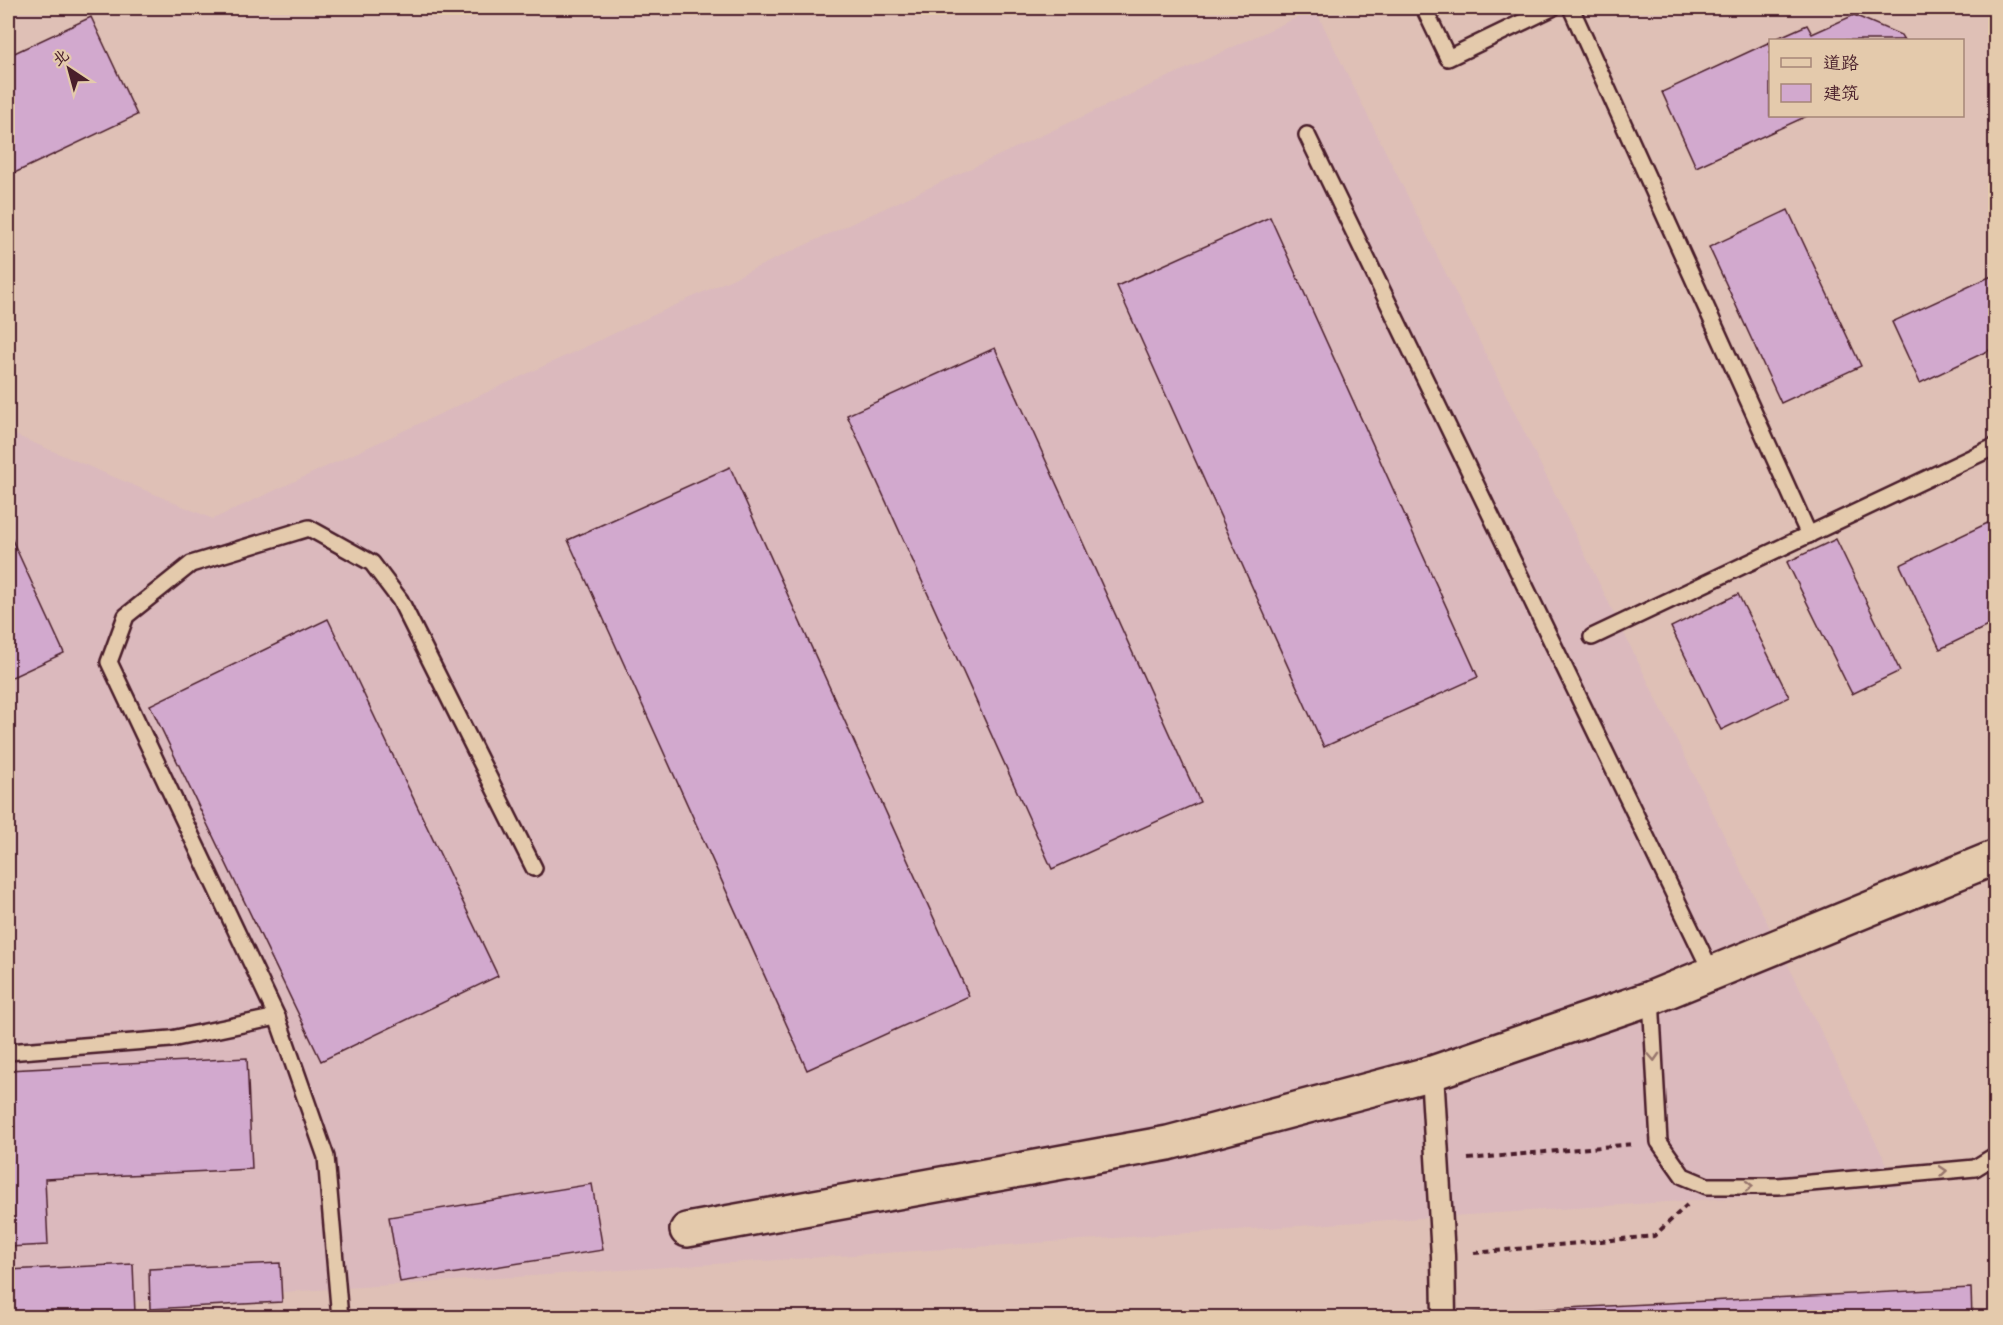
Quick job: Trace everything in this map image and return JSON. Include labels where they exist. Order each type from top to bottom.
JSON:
[{"type":"street","points":[[687,1230],[1168,1143],[1432,1072],[1651,998],[1995,857]]},
{"type":"street","points":[[1432,1072],[1443,1256],[1444,1317]]},
{"type":"lane","points":[[1424,8],[1448,58],[1552,8]]},
{"type":"lane","points":[[1571,8],[1809,535]]},
{"type":"lane","points":[[1307,135],[1712,973]]},
{"type":"lane","points":[[1592,637],[1995,446]]},
{"type":"lane","points":[[340,1317],[326,1157],[277,1017],[109,662],[126,616],[191,564],[309,528],[372,563],[399,600],[534,868]]},
{"type":"lane","points":[[1651,998],[1659,1142],[1683,1176],[1707,1186],[1778,1186],[1975,1168],[1995,1155]]},
{"type":"lane","points":[[8,1052],[171,1040],[277,1017]]},
{"type":"path","points":[[1436,1162],[1659,1142]]},
{"type":"path","points":[[1443,1256],[1654,1236],[1707,1186]]},
{"type":"shaded area","points":[[1315,9],[1898,1187],[8,1310],[8,432],[213,519]]},
{"type":"building","points":[[1854,15],[1901,35],[1903,39],[1775,39],[1807,25],[1812,34]]},
{"type":"building","points":[[91,17],[137,115],[8,176],[8,56]]},
{"type":"building","points":[[1769,42],[1769,117],[1805,117],[1696,167],[1662,92]]},
{"type":"building","points":[[1788,210],[1861,366],[1781,403],[1709,247]]},
{"type":"building","points":[[1270,217],[1478,677],[1324,747],[1117,286]]},
{"type":"building","points":[[1996,274],[1996,347],[1920,383],[1892,322]]},
{"type":"building","points":[[995,348],[1200,802],[1052,869],[847,415]]},
{"type":"building","points":[[730,467],[969,996],[807,1070],[568,540]]},
{"type":"building","points":[[1996,519],[1996,622],[1940,649],[1900,565]]},
{"type":"building","points":[[8,531],[64,653],[8,679]]},
{"type":"building","points":[[1836,539],[1900,671],[1852,694],[1787,562]]},
{"type":"building","points":[[1738,594],[1789,697],[1721,730],[1671,627]]},
{"type":"building","points":[[328,619],[498,976],[321,1061],[150,705]]},
{"type":"building","points":[[247,1058],[252,1169],[45,1179],[48,1245],[8,1247],[8,1070]]},
{"type":"building","points":[[592,1184],[603,1250],[400,1282],[389,1217]]},
{"type":"building","points":[[280,1263],[282,1302],[150,1309],[149,1269]]},
{"type":"building","points":[[133,1264],[135,1314],[8,1318],[8,1270]]},
{"type":"building","points":[[1971,1288],[1972,1318],[1366,1318]]}]
